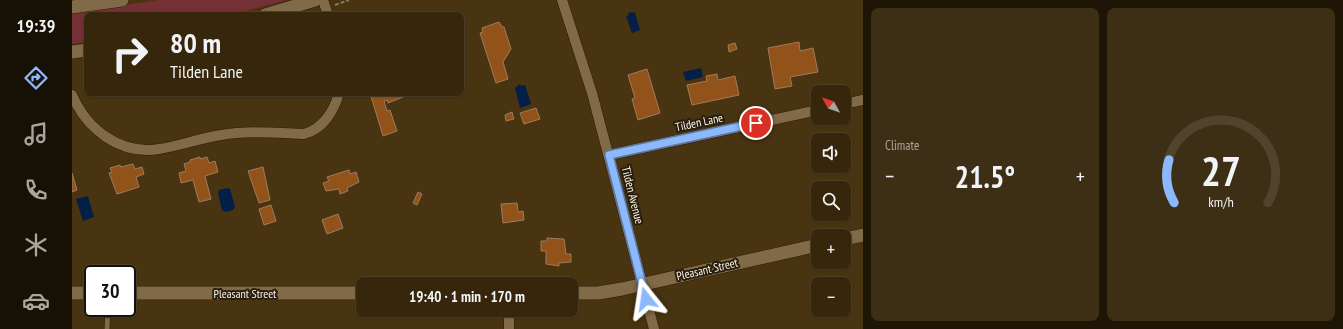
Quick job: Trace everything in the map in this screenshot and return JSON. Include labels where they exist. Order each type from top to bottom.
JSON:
[{"type":"street","points":[[72,7],[122,0]]},
{"type":"street","points":[[275,12],[315,0]]},
{"type":"street","name":"Tilden Avenue","points":[[562,0],[590,87],[654,329]]},
{"type":"street","points":[[72,52],[84,50]]},
{"type":"street","points":[[72,95],[77,106],[89,124],[99,132],[120,144],[145,150],[158,149],[233,133],[304,134],[313,132],[334,109],[337,96]]},
{"type":"street","points":[[851,103],[863,100]]},
{"type":"street","name":"Tilden Lane","points":[[609,155],[811,112]]},
{"type":"street","points":[[851,237],[863,234]]},
{"type":"street","name":"Pleasant Street","points":[[578,293],[598,293],[811,247]]},
{"type":"street","points":[[72,293],[84,293]]},
{"type":"street","name":"Pleasant Street","points":[[136,293],[356,293]]},
{"type":"street","points":[[509,329],[510,317]]},
{"type":"lane","points":[[107,329],[108,317]]},
{"type":"path","points":[[327,7],[349,0]]},
{"type":"shaded area","points":[[158,0],[287,0],[241,12],[84,12],[84,42],[72,44],[72,13]]},
{"type":"water","points":[[628,13],[635,13],[640,30],[632,33],[626,16],[629,15]]},
{"type":"water","points":[[701,68],[703,77],[686,81],[683,72]]},
{"type":"water","points":[[520,84],[521,86],[525,85],[531,104],[520,108],[515,88]]},
{"type":"water","points":[[227,188],[230,189],[235,207],[233,210],[226,212],[222,210],[218,193],[219,190]]},
{"type":"water","points":[[88,196],[94,217],[83,221],[76,199]]},
{"type":"building","points":[[499,22],[502,27],[504,27],[511,49],[503,62],[508,79],[496,83],[480,33],[483,32],[482,28]]},
{"type":"building","points":[[799,42],[800,51],[813,48],[818,72],[790,77],[792,86],[775,89],[768,48]]},
{"type":"building","points":[[735,43],[737,49],[729,52],[728,45]]},
{"type":"building","points":[[647,69],[660,113],[638,120],[632,99],[635,98],[628,75]]},
{"type":"building","points":[[717,74],[718,80],[735,76],[739,95],[692,105],[687,85],[707,81],[706,76]]},
{"type":"building","points":[[371,96],[406,96],[388,103],[387,100],[384,101],[387,111],[390,110],[397,131],[383,136]]},
{"type":"building","points":[[536,108],[540,119],[524,124],[520,113]]},
{"type":"building","points":[[512,112],[514,119],[506,121],[505,115]]},
{"type":"building","points":[[200,157],[200,159],[207,157],[209,163],[215,161],[218,172],[205,176],[211,199],[199,202],[193,180],[181,183],[179,173],[186,171],[184,164],[190,162],[190,160]]},
{"type":"building","points":[[133,164],[135,169],[142,167],[144,174],[136,177],[139,187],[117,194],[109,173],[112,172],[110,168],[120,165],[121,167]]},
{"type":"building","points":[[263,167],[270,200],[259,203],[248,171]]},
{"type":"building","points":[[349,170],[350,174],[356,172],[359,182],[347,188],[348,191],[340,194],[339,189],[326,191],[323,183],[329,181],[327,177]]},
{"type":"building","points":[[72,173],[77,190],[72,192]]},
{"type":"building","points":[[418,192],[422,194],[417,205],[413,203]]},
{"type":"building","points":[[517,203],[518,212],[523,211],[524,220],[503,223],[501,204]]},
{"type":"building","points":[[271,205],[276,221],[264,225],[259,209]]},
{"type":"building","points":[[338,214],[343,228],[327,234],[322,220]]},
{"type":"building","points":[[547,238],[564,239],[566,254],[571,254],[571,262],[559,263],[559,266],[546,264],[546,251],[541,251],[541,241],[547,241]]},
{"type":"route","points":[[646,299],[609,155],[756,123]]}]
